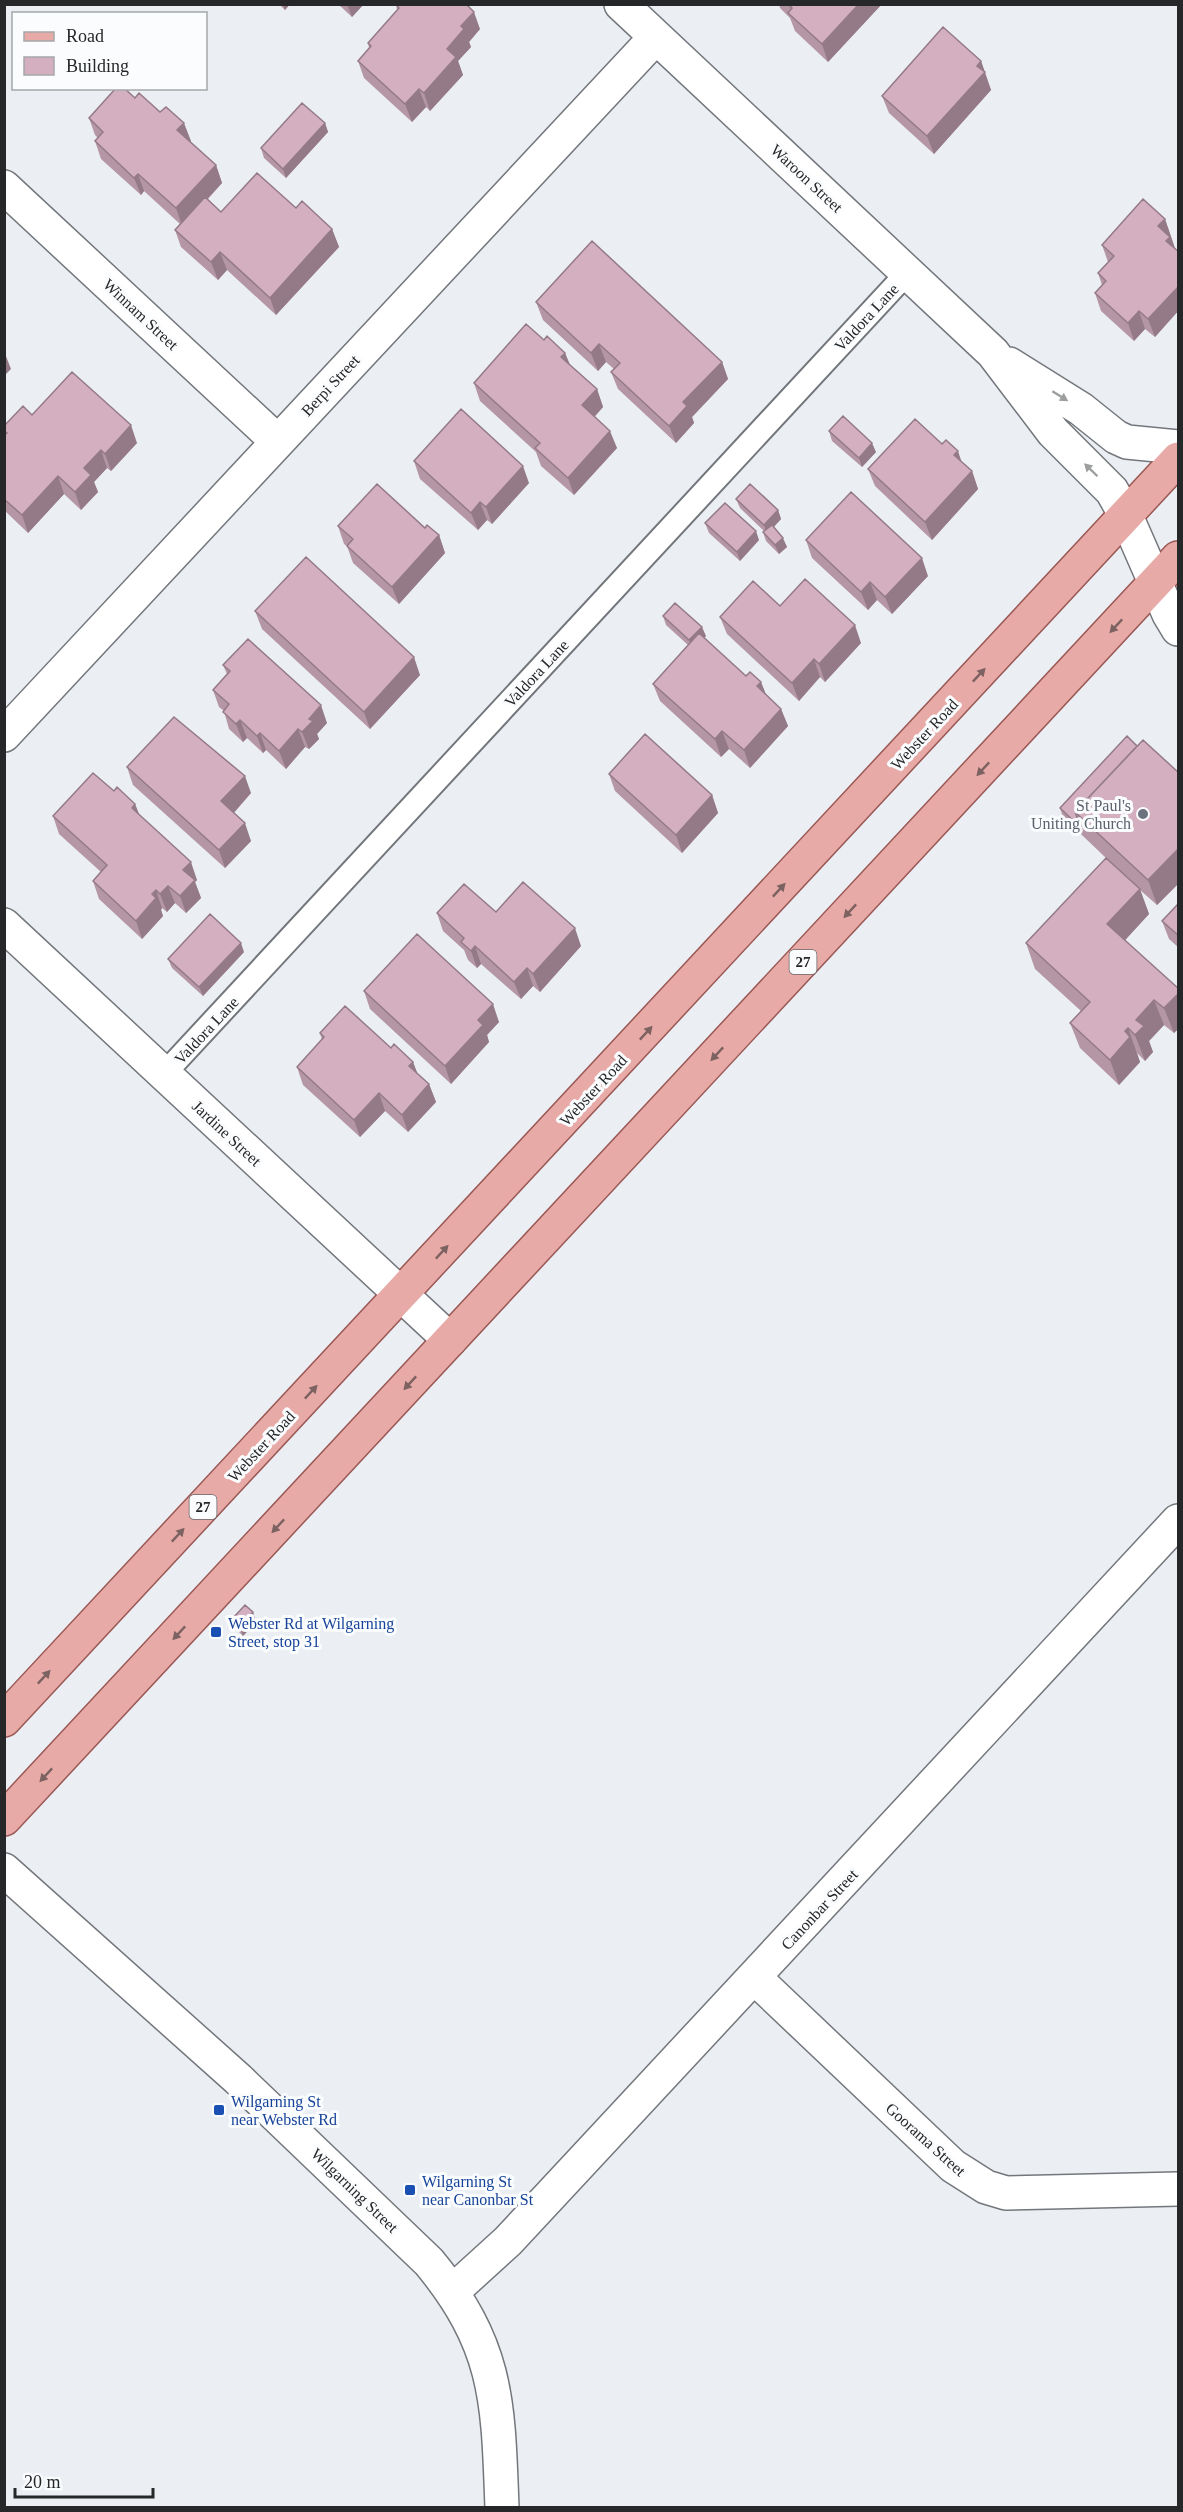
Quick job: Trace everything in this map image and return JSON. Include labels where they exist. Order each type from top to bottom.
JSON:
[{"type":"main road","name":"Webster Road","points":[[4,1720],[1179,459]]},
{"type":"main road","name":"27","points":[[4,1819],[1179,558]]},
{"type":"street","name":"Waroon Street","points":[[621,4],[993,353],[1053,432],[1112,491],[1126,516],[1168,614],[1179,628]]},
{"type":"street","name":"Berpi Street","points":[[4,735],[656,37]]},
{"type":"street","name":"Winnam Street","points":[[4,187],[277,441]]},
{"type":"street","name":"Waroon Street","points":[[993,353],[1081,409],[1116,437],[1127,442],[1179,447]]},
{"type":"street","name":"Jardine Street","points":[[4,925],[450,1340]]},
{"type":"street","name":"Canonbar Street","points":[[453,2290],[508,2241],[1179,1521]]},
{"type":"street","name":"Wilgarning Street","points":[[4,1870],[238,2079],[429,2262],[453,2290],[484,2350],[493,2381],[498,2414],[502,2508]]},
{"type":"street","name":"Goorama Street","points":[[755,1978],[953,2166],[986,2187],[1006,2193],[1179,2189]]},
{"type":"lane","name":"Valdora Lane","points":[[164,1074],[908,272]]},
{"type":"building","points":[[396,4],[466,4],[474,12],[461,26],[464,29],[447,49],[456,57],[424,93],[419,89],[405,104],[358,61],[371,46],[368,43],[399,8]]},
{"type":"building","points":[[788,4],[859,4],[822,44],[788,13],[792,8]]},
{"type":"building","points":[[943,27],[981,61],[977,66],[985,72],[927,136],[882,96]]},
{"type":"building","points":[[114,90],[126,90],[135,98],[139,93],[160,112],[166,107],[184,123],[177,130],[216,165],[176,208],[138,174],[134,178],[95,141],[103,132],[89,118]]},
{"type":"building","points":[[302,103],[325,123],[283,169],[261,148]]},
{"type":"building","points":[[257,173],[296,208],[302,201],[332,229],[270,298],[220,252],[211,262],[175,230],[205,197],[221,212]]},
{"type":"building","points":[[1143,199],[1165,219],[1158,226],[1170,237],[1166,241],[1179,252],[1179,286],[1148,319],[1139,311],[1128,323],[1095,293],[1106,281],[1098,273],[1114,256],[1102,245]]},
{"type":"building","points":[[592,241],[722,362],[683,402],[687,406],[669,426],[611,372],[620,363],[599,344],[591,353],[536,302]]},
{"type":"building","points":[[526,324],[544,340],[547,336],[565,353],[561,357],[597,389],[582,405],[610,431],[568,478],[535,448],[540,443],[474,383]]},
{"type":"building","points":[[72,372],[131,425],[105,454],[101,450],[84,468],[91,475],[75,492],[58,476],[22,515],[4,499],[4,435],[7,433],[4,431],[4,426],[23,406],[32,415]]},
{"type":"building","points":[[461,409],[523,466],[486,507],[480,502],[471,513],[414,461]]},
{"type":"building","points":[[843,416],[872,443],[859,458],[829,431]]},
{"type":"building","points":[[915,419],[942,444],[946,440],[958,451],[954,455],[972,471],[925,522],[868,469]]},
{"type":"building","points":[[377,484],[425,528],[427,525],[439,535],[392,587],[347,546],[353,539],[338,526]]},
{"type":"building","points":[[750,484],[778,510],[764,525],[736,499]]},
{"type":"building","points":[[851,492],[922,558],[885,597],[870,582],[861,592],[806,540]]},
{"type":"building","points":[[725,503],[756,531],[737,552],[705,523]]},
{"type":"building","points":[[772,525],[783,538],[775,545],[763,532]]},
{"type":"building","points":[[306,557],[414,657],[364,712],[255,611]]},
{"type":"building","points":[[805,579],[855,625],[819,664],[814,659],[792,683],[720,617],[753,581],[780,606]]},
{"type":"building","points":[[675,603],[702,627],[689,640],[663,616]]},
{"type":"building","points":[[699,633],[746,676],[750,672],[761,682],[757,686],[781,709],[744,750],[722,731],[715,739],[653,684]]},
{"type":"building","points":[[248,639],[321,705],[309,719],[313,721],[302,732],[298,729],[279,751],[260,733],[257,736],[240,720],[236,724],[223,712],[229,704],[213,690],[230,671],[223,665]]},
{"type":"building","points":[[174,717],[245,776],[221,801],[245,823],[219,850],[127,767]]},
{"type":"building","points":[[645,734],[712,795],[676,835],[609,774]]},
{"type":"building","points":[[1127,736],[1137,746],[1075,812],[1081,828],[1060,808]]},
{"type":"building","name":"St Paul's Uniting Church","points":[[1143,740],[1179,773],[1179,848],[1148,880],[1075,812]]},
{"type":"building","points":[[93,773],[114,791],[117,787],[135,804],[132,808],[191,862],[183,870],[195,880],[180,896],[168,886],[160,894],[156,890],[152,894],[156,898],[136,921],[93,881],[107,865],[53,816]]},
{"type":"building","points":[[1106,858],[1140,889],[1107,924],[1179,989],[1179,993],[1164,1008],[1154,1000],[1136,1020],[1144,1026],[1135,1035],[1128,1028],[1125,1031],[1130,1037],[1110,1060],[1070,1023],[1090,1002],[1026,943]]},
{"type":"building","points":[[523,882],[575,928],[533,974],[527,968],[514,982],[475,946],[471,951],[461,942],[464,938],[437,913],[464,884],[496,912]]},
{"type":"building","points":[[1179,903],[1179,936],[1162,921]]},
{"type":"building","points":[[210,914],[241,943],[199,987],[168,959]]},
{"type":"building","points":[[417,934],[493,1004],[478,1020],[483,1025],[445,1066],[364,991]]},
{"type":"building","points":[[345,1006],[391,1048],[394,1044],[413,1062],[409,1066],[429,1084],[402,1115],[379,1093],[354,1120],[297,1067],[324,1037],[320,1033]]},
{"type":"building","points":[[245,1605],[253,1612],[240,1627],[232,1619]]},
{"type":"place","name":"St Paul's Uniting Church","points":[[1143,814]]},
{"type":"place","name":"Webster Rd at Wilgarning Street, stop 31","points":[[216,1632]]},
{"type":"place","name":"Wilgarning St near Webster Rd","points":[[219,2110]]},
{"type":"place","name":"Wilgarning St near Canonbar St","points":[[410,2190]]}]
